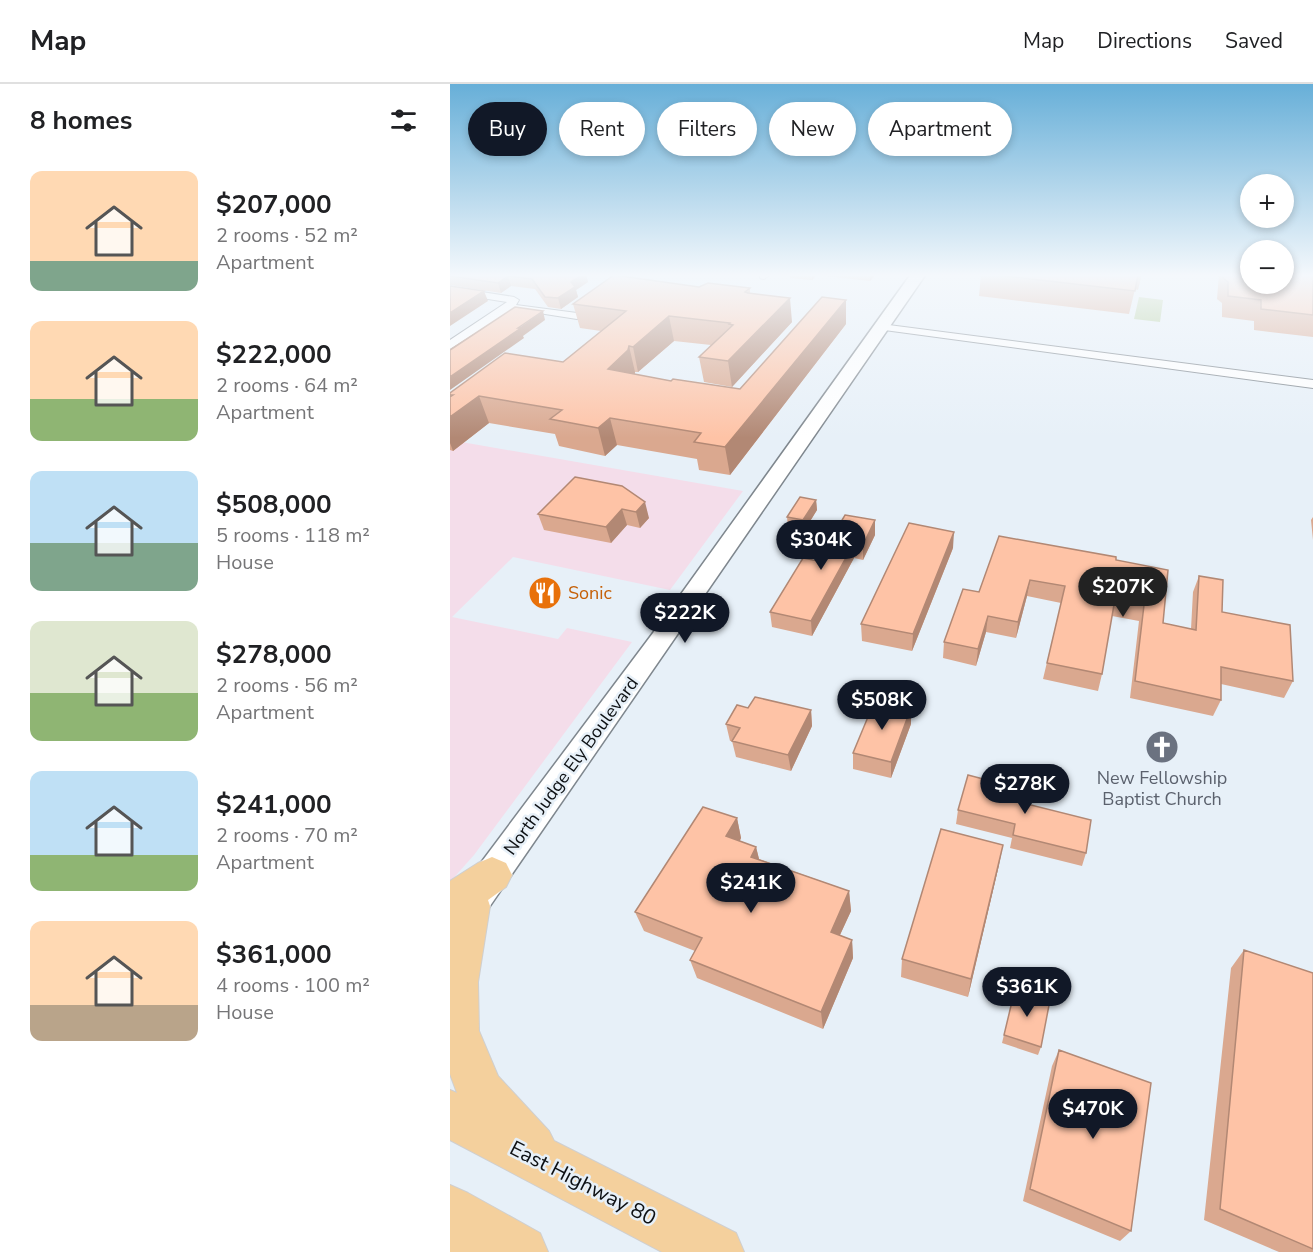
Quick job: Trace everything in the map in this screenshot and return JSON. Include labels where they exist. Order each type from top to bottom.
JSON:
[{"type":"main road","name":"North Judge Ely Boulevard","points":[[465,904],[669,628],[880,329]]},
{"type":"main road","points":[[465,904],[456,982],[456,1032],[482,1093],[547,1164]]},
{"type":"main road","name":"East Highway 80","points":[[450,1114],[717,1252]]},
{"type":"main road","points":[[450,1211],[521,1252]]},
{"type":"main road","points":[[450,1243],[505,1252]]},
{"type":"street","points":[[450,345],[476,329]]},
{"type":"street","points":[[892,329],[1313,384]]},
{"type":"shaded area","points":[[450,440],[743,491],[670,590],[513,557],[452,617],[558,639],[567,628],[632,642],[474,855],[450,882]]},
{"type":"building","points":[[482,329],[520,329],[450,377],[450,350]]},
{"type":"building","points":[[604,329],[654,329],[633,347],[629,346],[628,350],[608,369],[671,381],[673,379],[740,389],[794,329],[823,329],[725,447],[694,442],[701,433],[610,418],[598,428],[550,419],[562,410],[479,396],[450,417],[450,397],[453,395],[450,393],[505,353],[563,362]]},
{"type":"building","points":[[729,329],[760,329],[728,361],[699,357]]},
{"type":"building","points":[[575,477],[622,486],[645,502],[636,512],[622,509],[606,527],[538,514]]},
{"type":"building","points":[[800,497],[816,500],[803,520],[787,517]]},
{"type":"building","points":[[845,515],[875,520],[863,545],[854,543],[811,621],[770,612],[803,558],[818,561]]},
{"type":"building","points":[[909,523],[954,532],[913,634],[861,624]]},
{"type":"building","points":[[999,536],[1116,557],[1116,560],[1168,570],[1163,623],[1196,630],[1199,576],[1223,580],[1222,612],[1290,625],[1293,681],[1221,667],[1221,700],[1135,681],[1144,605],[1115,599],[1102,674],[1047,663],[1065,586],[1030,580],[1018,622],[988,616],[978,649],[944,642],[963,589],[979,592]]},
{"type":"building","points":[[755,697],[811,710],[788,755],[732,741],[740,728],[726,724],[737,705],[748,708]]},
{"type":"building","points":[[875,700],[911,708],[891,762],[853,753]]},
{"type":"building","points":[[968,775],[1014,787],[1011,800],[1091,820],[1086,853],[1013,835],[1015,824],[958,810]]},
{"type":"building","points":[[703,807],[737,818],[726,836],[756,847],[751,857],[849,891],[831,932],[852,940],[821,1012],[690,960],[702,938],[635,912]]},
{"type":"building","points":[[941,829],[1003,845],[971,979],[902,959]]},
{"type":"building","points":[[1244,950],[1313,973],[1313,1249],[1220,1209]]},
{"type":"building","points":[[1015,989],[1050,1000],[1041,1047],[1004,1035]]},
{"type":"building","points":[[1059,1050],[1151,1083],[1131,1231],[1030,1189]]},
{"type":"place","name":"Sonic","points":[[545,593]]},
{"type":"place","name":"New Fellowship Baptist Church","points":[[1162,747]]}]
